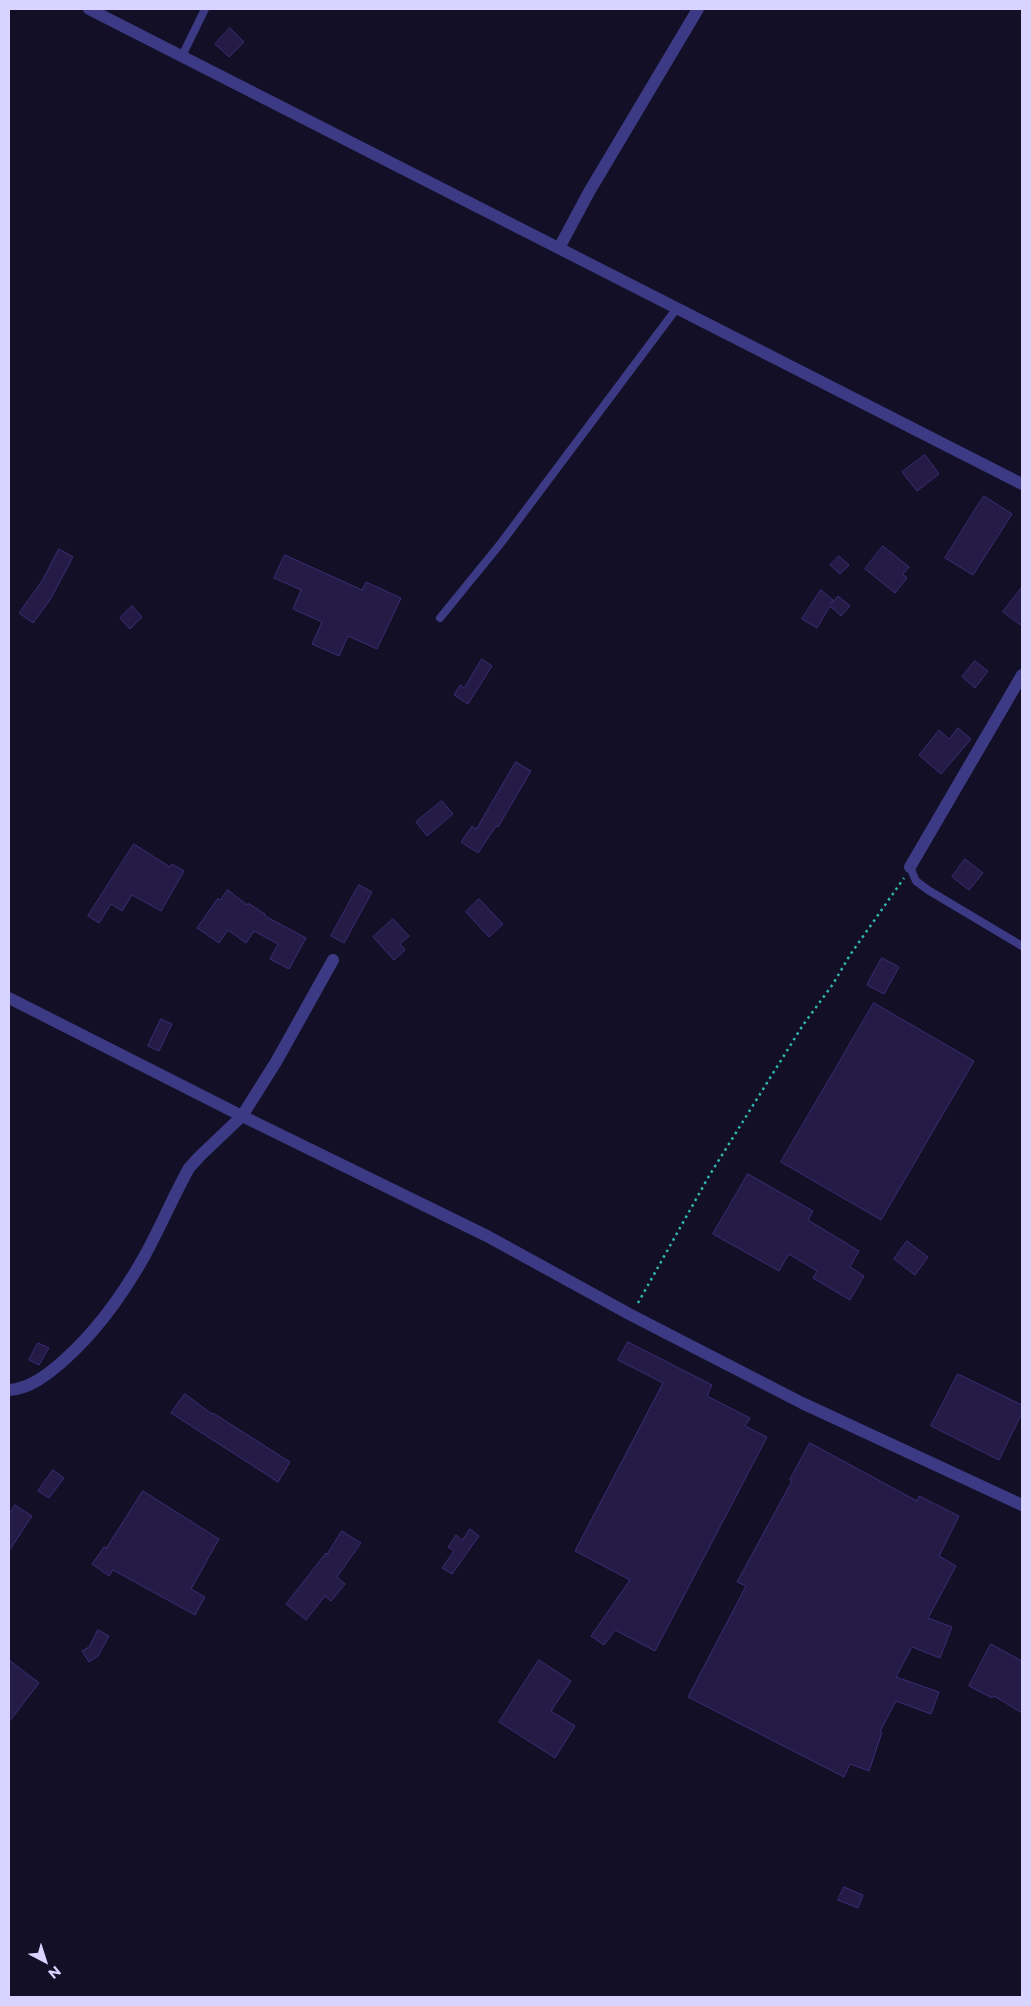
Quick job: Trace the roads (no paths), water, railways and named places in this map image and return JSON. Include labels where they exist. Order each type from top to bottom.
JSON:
[{"type":"street","points":[[90,9],[1022,484]]},
{"type":"street","points":[[559,248],[589,192],[698,9]]},
{"type":"street","points":[[910,867],[1022,675]]},
{"type":"street","points":[[9,1390],[20,1389],[41,1378],[68,1357],[118,1299],[134,1274],[189,1168],[242,1116],[276,1062],[333,960]]},
{"type":"street","points":[[9,998],[242,1116],[487,1236],[631,1315],[802,1403],[1022,1505]]},
{"type":"lane","points":[[182,56],[205,9]]},
{"type":"lane","points":[[440,618],[501,543],[677,308]]},
{"type":"lane","points":[[910,867],[916,881],[928,890],[1022,946]]}]
